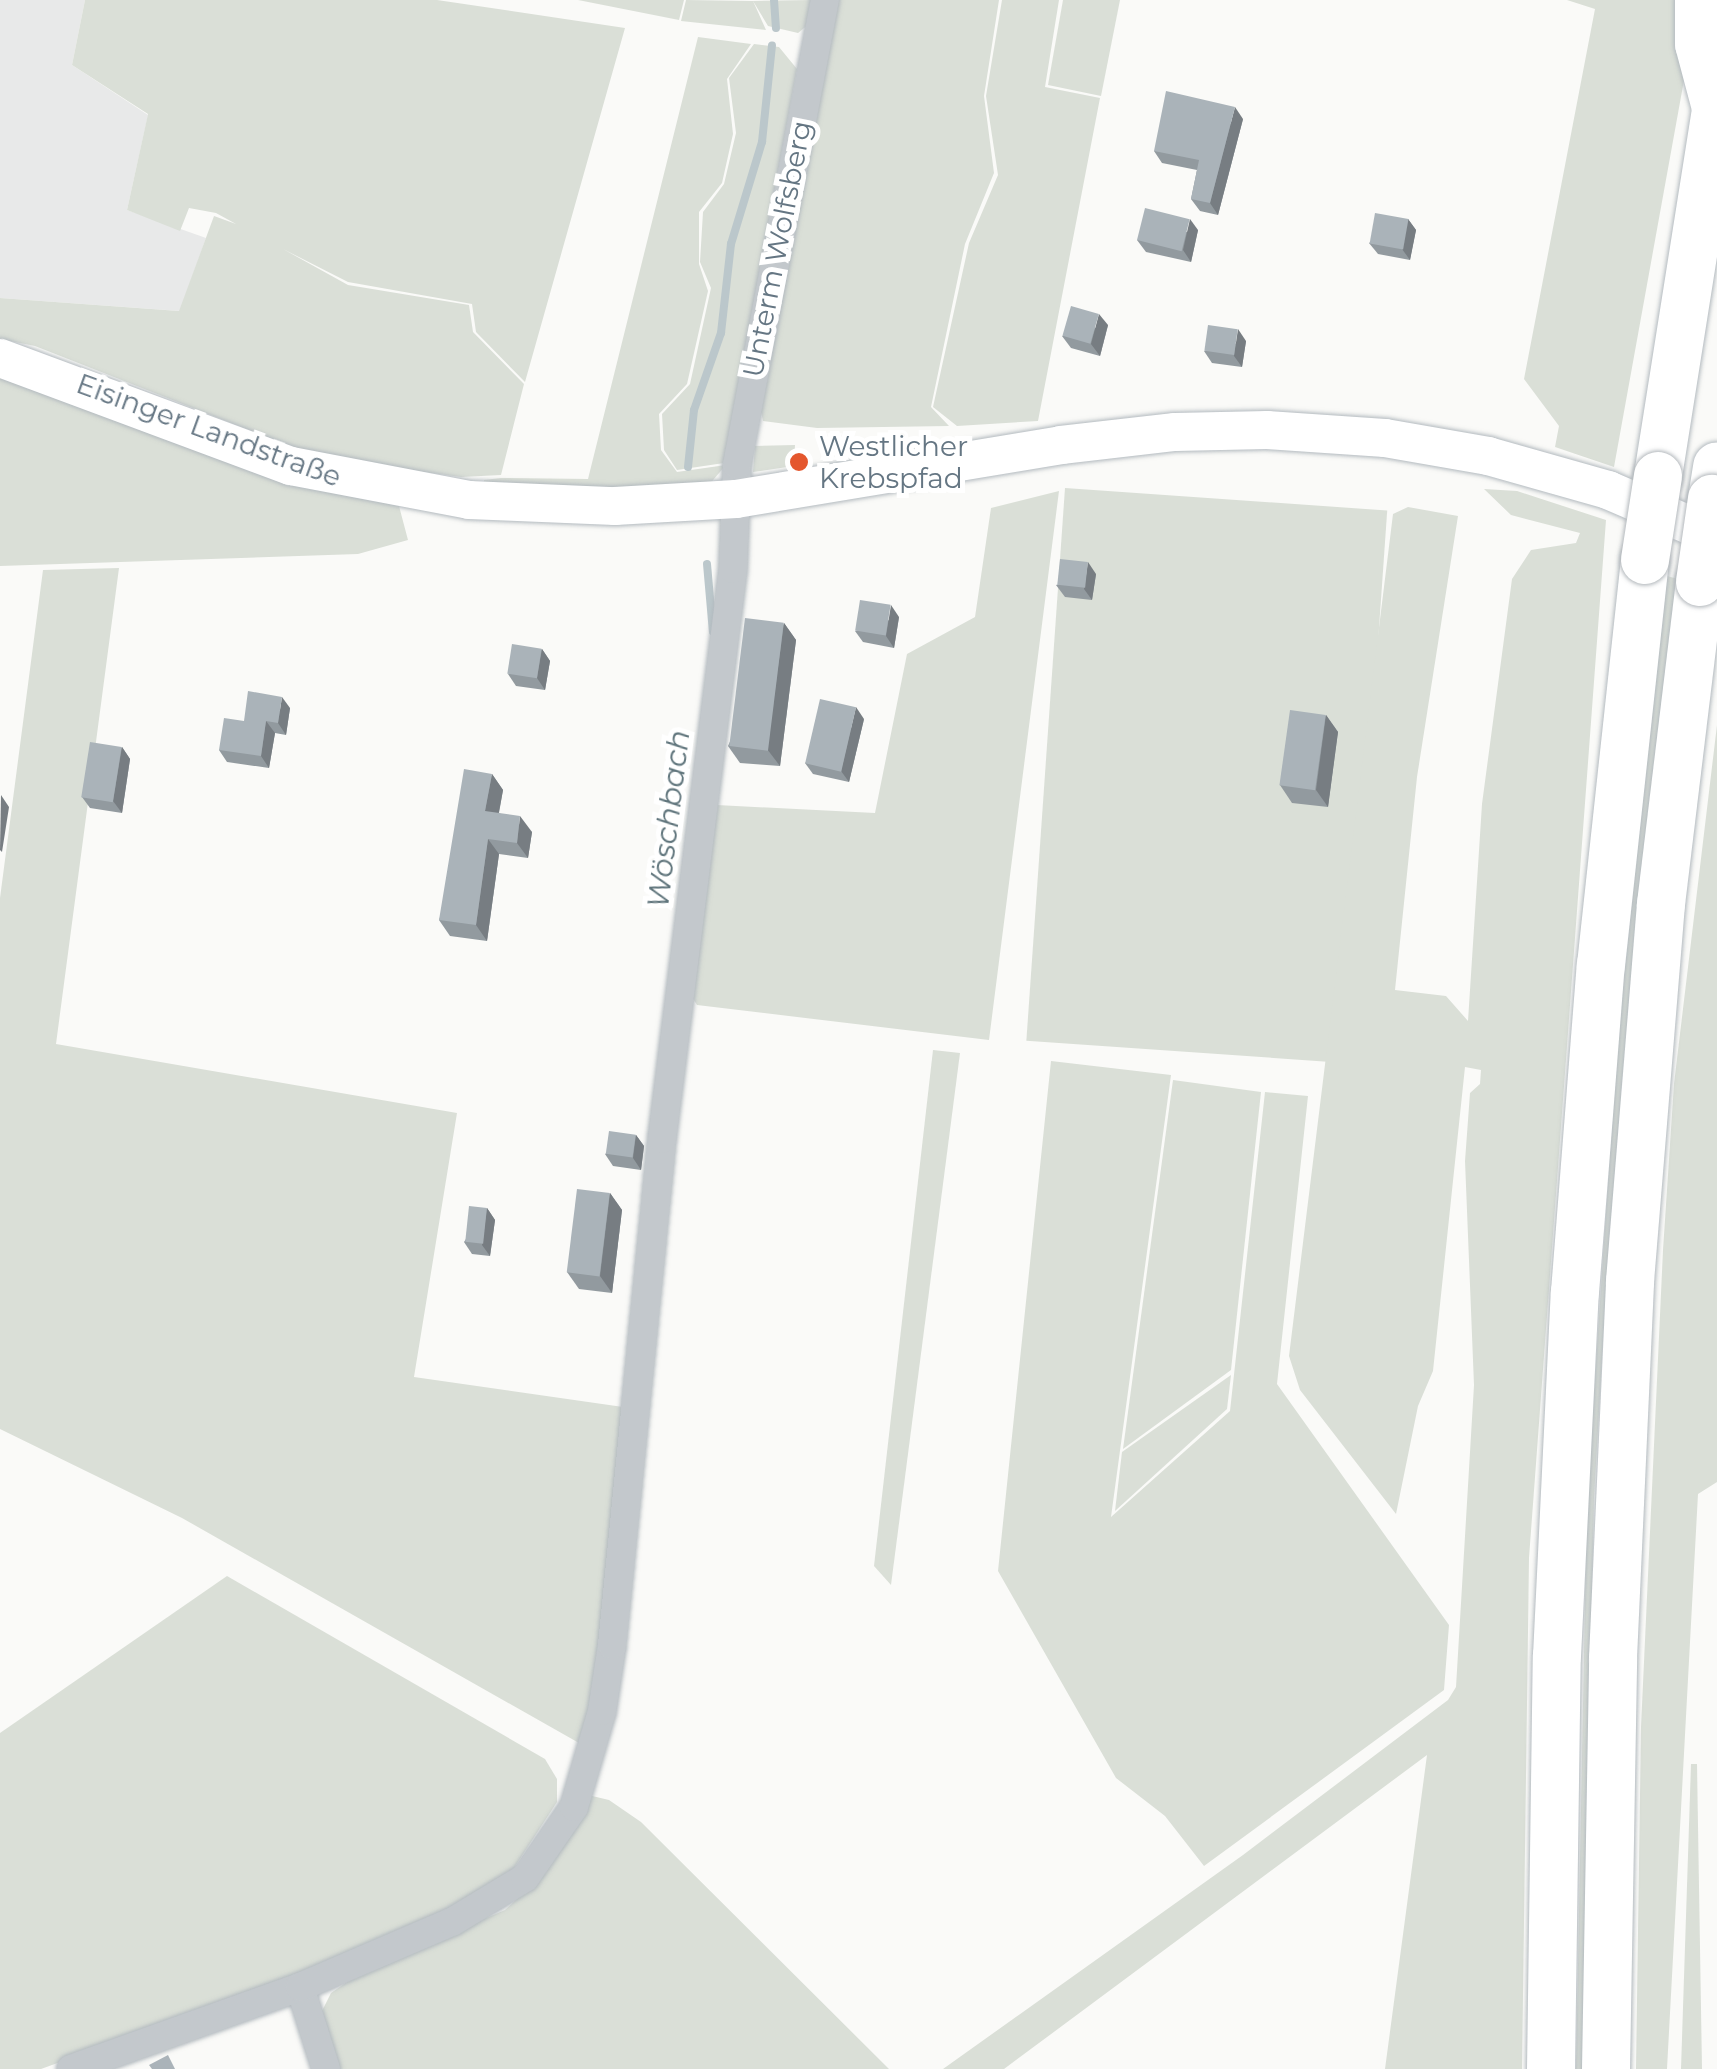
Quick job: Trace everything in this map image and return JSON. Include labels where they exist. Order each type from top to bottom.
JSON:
[{"type":"highway","points":[[1552,2069],[1557,1656],[1575,1292],[1601,965],[1645,560],[1716,105],[1699,44],[1698,0]]},
{"type":"highway","points":[[1606,2069],[1612,1658],[1630,1281],[1661,904],[1700,582],[1715,501]]},
{"type":"main road","name":"Eisinger Landstraße","points":[[0,358],[291,466],[367,485],[532,505],[736,499],[1110,438],[1286,431],[1385,438],[1515,462],[1608,490],[1715,501]]},
{"type":"street","name":"Unterm Wolfsberg","points":[[300,1987],[452,1922],[525,1878],[559,1835],[586,1771],[612,1645],[662,1138],[733,569],[742,438],[825,0]]},
{"type":"street","points":[[71,2069],[300,1987],[326,2069]]},
{"type":"shaded area","points":[[0,0],[85,0],[72,65],[148,115],[127,210],[206,238],[180,311],[0,298]]},
{"type":"shaded area","points":[[85,0],[437,0],[625,28],[525,382],[476,332],[472,304],[348,282],[283,249],[348,285],[469,305],[473,332],[524,384],[501,475],[461,477],[320,458],[35,346],[0,339],[0,298],[179,311],[214,216],[236,224],[216,213],[189,208],[180,231],[127,210],[148,114],[72,65]]},
{"type":"shaded area","points":[[578,0],[684,0],[679,20]]},
{"type":"shaded area","points":[[686,0],[813,0],[809,24],[798,33],[768,26],[753,1],[766,30],[681,21]]},
{"type":"shaded area","points":[[837,0],[999,0],[984,96],[994,173],[965,244],[931,407],[949,426],[817,428],[763,421],[759,402]]},
{"type":"shaded area","points":[[1002,0],[1059,0],[1045,87],[1100,98],[1038,421],[957,426],[933,407],[969,243],[998,175],[986,96]]},
{"type":"shaded area","points":[[1063,0],[1120,0],[1101,96],[1048,85]]},
{"type":"shaded area","points":[[1567,0],[1690,0],[1692,36],[1614,467],[1555,447],[1559,426],[1524,379],[1595,9]]},
{"type":"shaded area","points":[[698,37],[751,44],[727,79],[733,134],[722,183],[699,212],[699,264],[708,291],[687,384],[659,414],[661,450],[677,472],[726,465],[707,487],[483,492],[484,480],[588,479]]},
{"type":"shaded area","points":[[754,44],[779,47],[797,69],[724,463],[677,470],[664,450],[662,414],[690,384],[711,288],[700,262],[703,212],[724,184],[736,133],[729,78]]},
{"type":"shaded area","points":[[0,370],[340,493],[399,506],[408,540],[358,554],[0,566]]},
{"type":"shaded area","points":[[795,445],[794,466],[753,472],[755,446]]},
{"type":"shaded area","points":[[1065,488],[1387,511],[1349,1063],[1026,1041]]},
{"type":"shaded area","points":[[1484,489],[1517,491],[1606,520],[1529,1558],[1522,2069],[1385,2069],[1427,1755],[1004,2069],[943,2069],[1243,1855],[1448,1700],[1456,1687],[1474,1385],[1465,1161],[1470,1093],[1480,1084],[1481,1070],[1465,1067],[1433,1371],[1418,1406],[1396,1514],[1300,1390],[1289,1356],[1393,514],[1408,507],[1458,516],[1417,777],[1395,990],[1446,996],[1468,1021],[1482,804],[1512,579],[1531,550],[1576,543],[1580,533],[1511,515]]},
{"type":"shaded area","points":[[1059,491],[989,1040],[697,1005],[692,997],[717,805],[875,813],[907,654],[975,617],[991,508]]},
{"type":"shaded area","points":[[119,568],[56,1044],[457,1113],[414,1377],[630,1408],[594,1707],[579,1743],[182,1518],[0,1429],[0,898],[43,570]]},
{"type":"shaded area","points":[[1667,576],[1678,579],[1626,1034],[1607,1273],[1594,1497],[1583,2069],[1576,2069],[1587,1497],[1618,1033]]},
{"type":"shaded area","points":[[1717,725],[1717,1482],[1698,1494],[1667,2069],[1636,2069],[1641,1727],[1663,1250],[1674,1084]]},
{"type":"shaded area","points":[[933,1050],[960,1053],[891,1585],[874,1566]]},
{"type":"shaded area","points":[[1051,1061],[1171,1075],[1111,1517],[1230,1411],[1265,1092],[1308,1096],[1277,1384],[1449,1625],[1444,1690],[1204,1866],[1165,1816],[1116,1778],[998,1571]]},
{"type":"shaded area","points":[[1173,1080],[1261,1092],[1231,1370],[1123,1449]]},
{"type":"shaded area","points":[[1231,1375],[1227,1409],[1115,1511],[1122,1452]]},
{"type":"shaded area","points":[[227,1576],[545,1759],[557,1779],[557,1802],[503,1885],[380,1946],[41,2069],[0,2069],[0,1733]]},
{"type":"shaded area","points":[[1691,1764],[1697,1764],[1702,2069],[1681,2069]]},
{"type":"shaded area","points":[[588,1795],[609,1800],[641,1822],[889,2069],[336,2069],[322,2011],[331,1993],[366,1969],[505,1910],[532,1885]]},
{"type":"building","points":[[1166,91],[1235,107],[1210,203],[1191,199],[1199,160],[1154,151]]},
{"type":"building","points":[[1145,208],[1190,219],[1182,251],[1137,240]]},
{"type":"building","points":[[1375,213],[1408,219],[1403,249],[1370,244]]},
{"type":"building","points":[[1071,306],[1099,314],[1090,344],[1062,336]]},
{"type":"building","points":[[1208,325],[1238,329],[1234,355],[1204,351]]},
{"type":"building","points":[[1060,559],[1088,562],[1085,588],[1057,585]]},
{"type":"building","points":[[860,600],[891,605],[886,635],[855,631]]},
{"type":"building","points":[[745,618],[784,623],[768,751],[729,746]]},
{"type":"building","points":[[512,644],[542,649],[537,678],[507,674]]},
{"type":"building","points":[[248,691],[282,697],[278,723],[266,721],[261,756],[219,750],[224,718],[244,721]]},
{"type":"building","points":[[820,699],[856,707],[841,772],[805,763]]},
{"type":"building","points":[[1290,710],[1326,715],[1315,790],[1279,785]]},
{"type":"building","points":[[90,742],[122,747],[113,802],[81,797]]},
{"type":"building","points":[[464,769],[492,774],[485,811],[520,816],[517,843],[488,839],[476,925],[439,920]]},
{"type":"building","points":[[609,1131],[636,1135],[633,1158],[606,1154]]},
{"type":"building","points":[[577,1189],[610,1193],[600,1276],[567,1272]]},
{"type":"building","points":[[469,1206],[487,1208],[483,1244],[465,1242]]},
{"type":"building","points":[[168,2055],[175,2069],[152,2069],[149,2065]]},
{"type":"waterway","name":"Wöschbach","points":[[774,0],[776,28]]},
{"type":"waterway","name":"Wöschbach","points":[[688,467],[694,410],[721,333],[731,244],[762,142],[772,46]]},
{"type":"waterway","name":"Wöschbach","points":[[707,564],[713,632]]},
{"type":"place","name":"Westlicher Krebspfad","points":[[799,462]]}]
